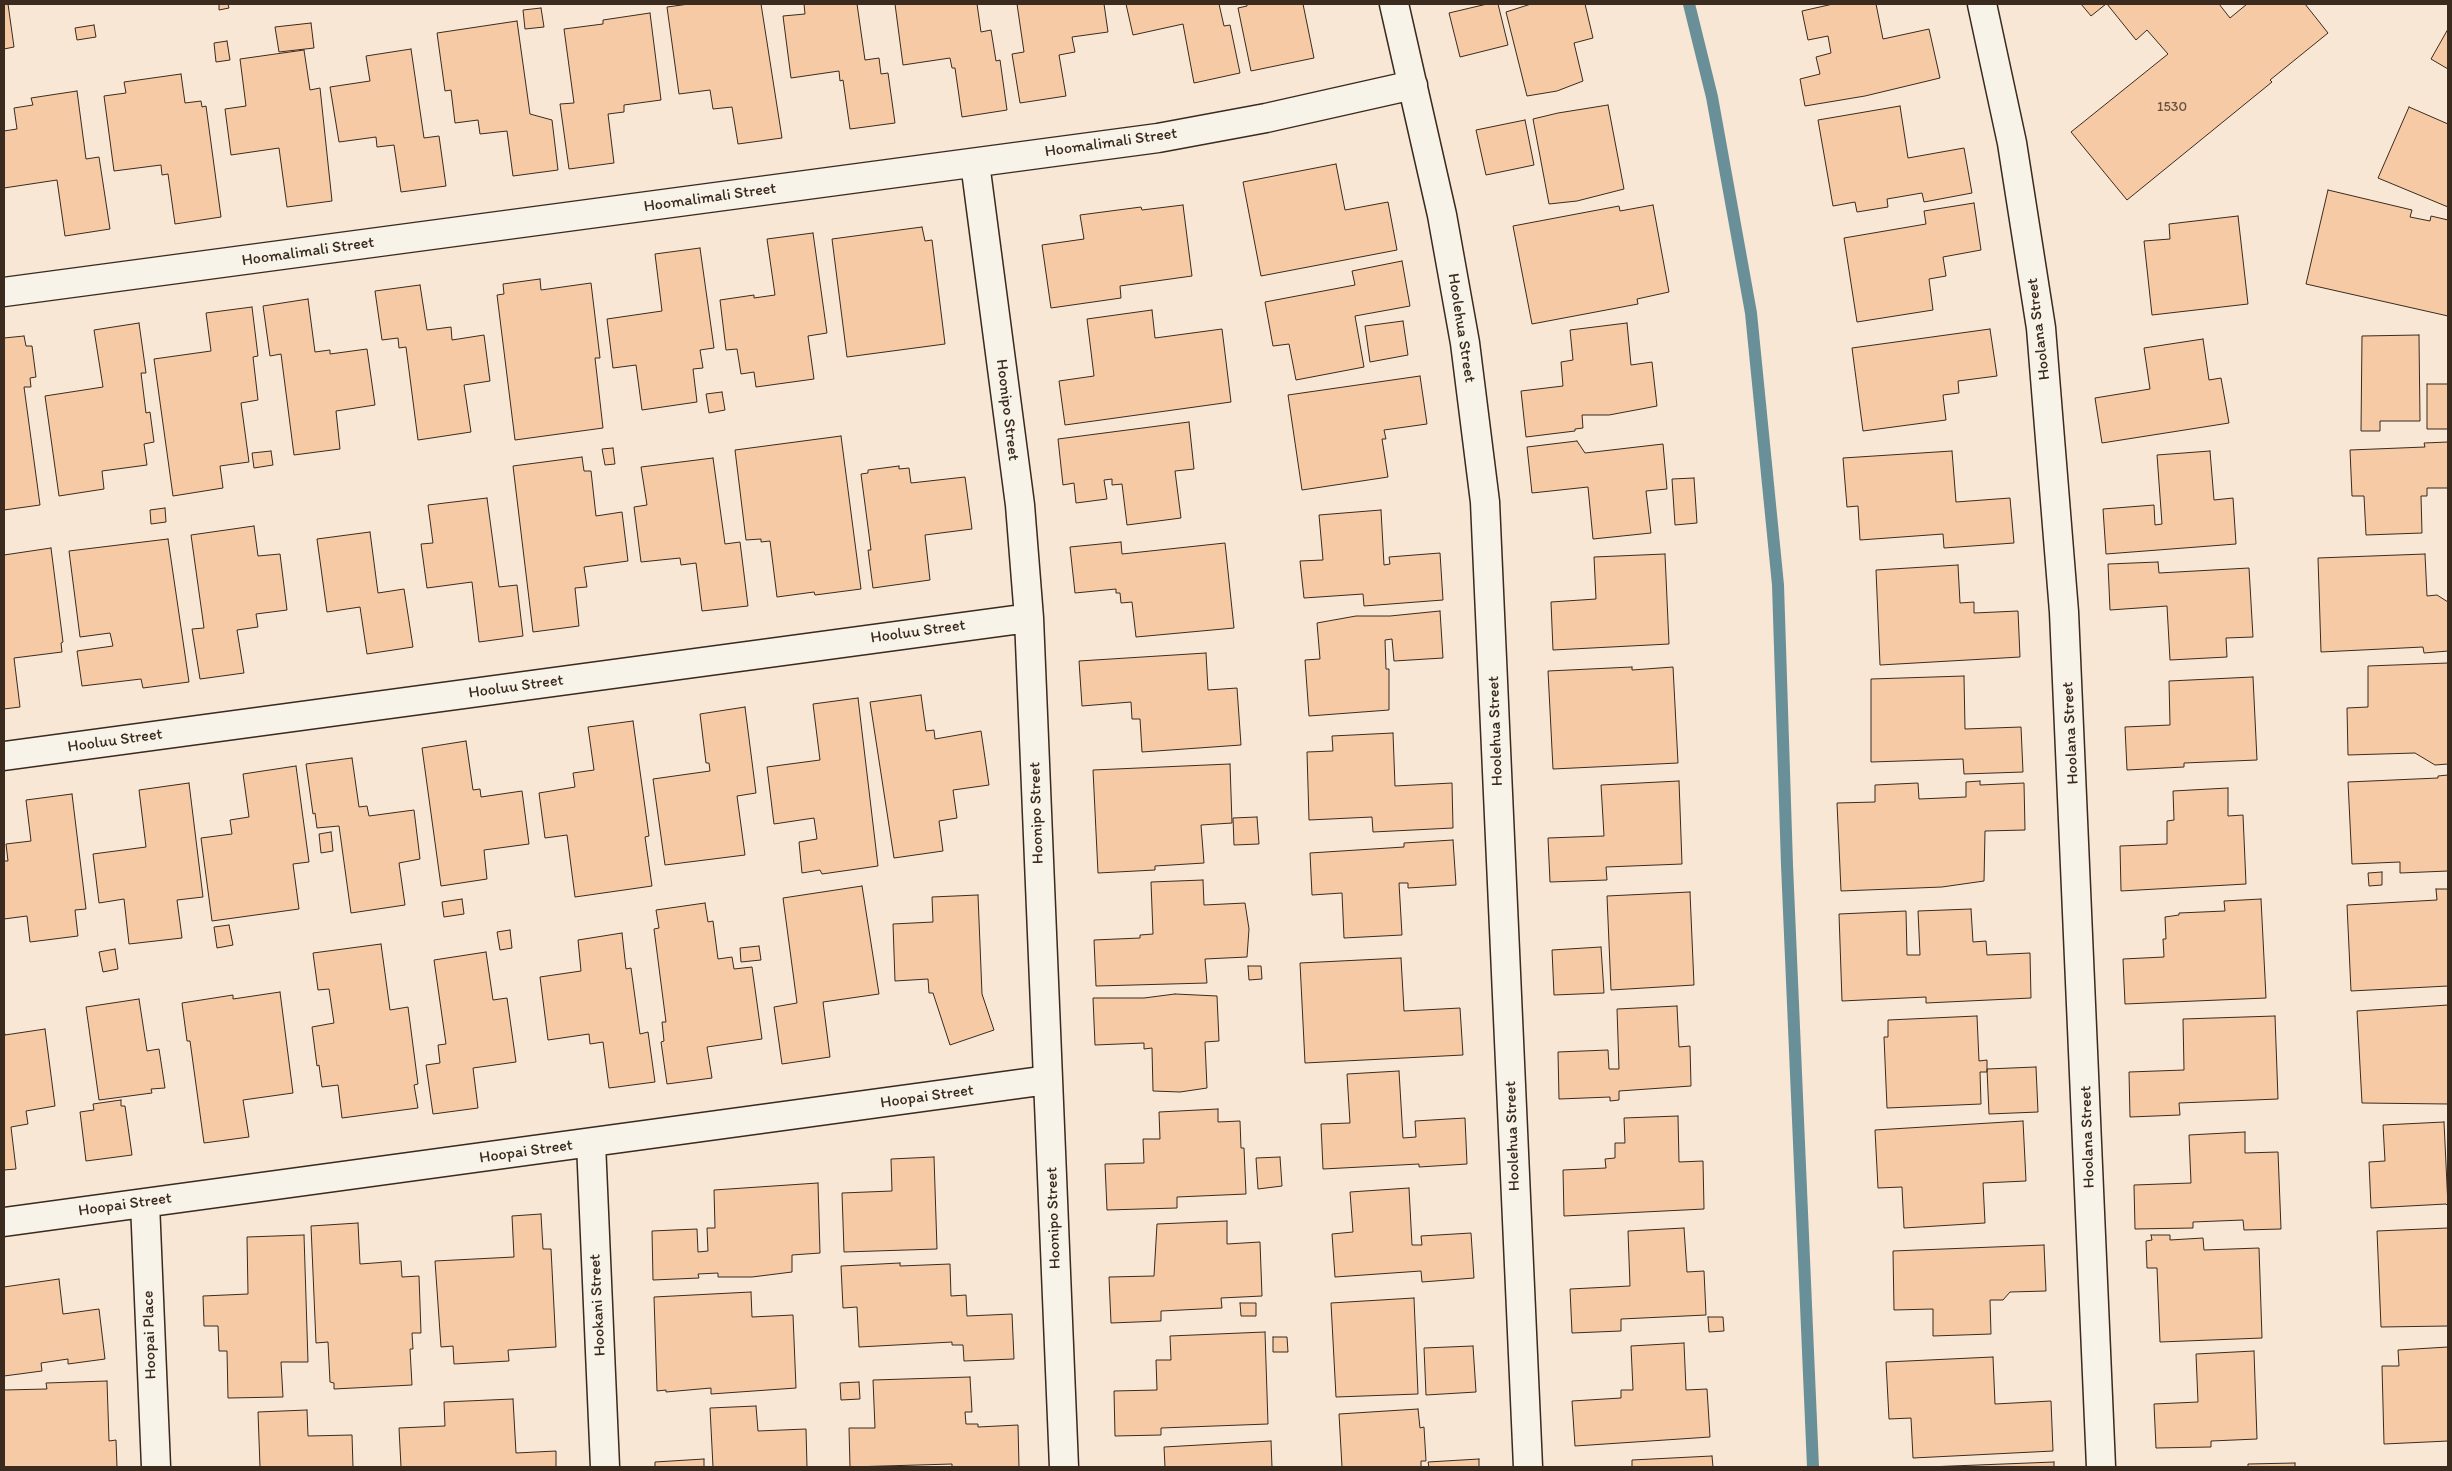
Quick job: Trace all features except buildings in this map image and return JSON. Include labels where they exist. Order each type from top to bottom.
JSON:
[{"type":"street","name":"Hoolehua Street","points":[[1394,4],[1442,215],[1465,343],[1485,502],[1528,1467]]},
{"type":"street","name":"Hoolana Street","points":[[1982,4],[2012,143],[2041,328],[2062,583],[2074,792],[2101,1467]]},
{"type":"street","name":"Hoomalimali Street","points":[[4,292],[1158,138],[1266,118],[1413,85]]},
{"type":"street","name":"Hoonipo Street","points":[[974,163],[1020,505],[1029,618],[1064,1467]]},
{"type":"street","name":"Hooluu Street","points":[[4,756],[1029,618]]},
{"type":"street","name":"Hoopai Street","points":[[4,1222],[1048,1080]]},
{"type":"street","name":"Hookani Street","points":[[591,1143],[605,1467]]},
{"type":"street","name":"Hoopai Place","points":[[145,1203],[156,1467]]},
{"type":"waterway","points":[[1689,4],[1712,97],[1751,313],[1778,585],[1787,865],[1813,1467]]}]
